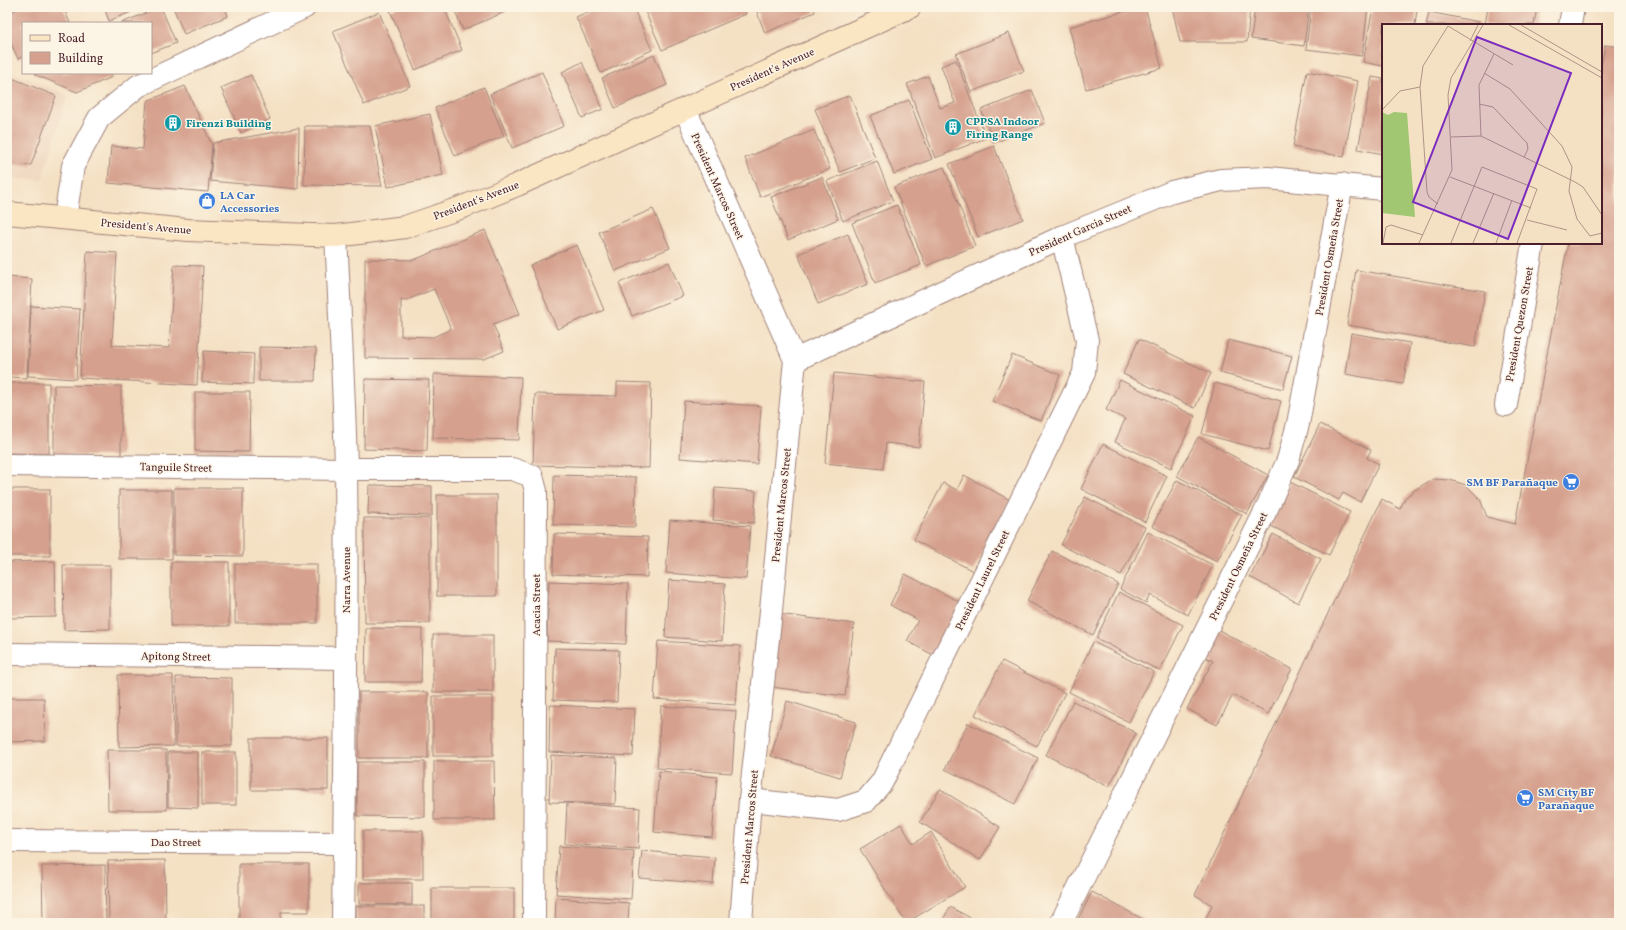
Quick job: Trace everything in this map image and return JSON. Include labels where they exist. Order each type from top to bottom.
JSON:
[{"type":"street","points":[[65,218],[73,166],[99,118],[138,86],[305,7]]},
{"type":"street","name":"President's Avenue","points":[[7,213],[188,230],[336,236],[405,227],[463,207],[517,185],[910,7]]},
{"type":"street","points":[[1570,24],[1573,7]]},
{"type":"street","name":"President Marcos Street","points":[[685,109],[795,360],[770,621],[750,800],[741,923]]},
{"type":"street","name":"President Garcia Street","points":[[795,360],[1062,237],[1172,192],[1221,180],[1268,178],[1382,188]]},
{"type":"street","name":"President Osmeña Street","points":[[1061,923],[1265,512],[1288,460],[1298,424],[1307,380],[1342,184]]},
{"type":"street","name":"Narra Avenue","points":[[336,236],[344,384],[346,469],[346,658],[343,923]]},
{"type":"street","name":"President Laurel Street","points":[[750,800],[838,810],[866,801],[882,782],[1084,373],[1087,340],[1062,237]]},
{"type":"street","name":"President Quezon Street","points":[[1506,405],[1533,244]]},
{"type":"street","name":"Tanguile Street","points":[[7,465],[346,469]]},
{"type":"street","name":"Acacia Street","points":[[346,469],[512,469],[532,476],[536,491],[534,923]]},
{"type":"street","name":"Apitong Street","points":[[7,654],[346,658]]},
{"type":"street","name":"Dao Street","points":[[7,841],[344,843]]},
{"type":"shaded area","points":[[7,71],[68,95],[42,180],[7,178]]},
{"type":"building","points":[[22,7],[63,7],[70,22],[22,22],[22,57],[18,59],[7,34],[7,14]]},
{"type":"building","points":[[104,7],[143,7],[109,21]]},
{"type":"building","points":[[161,7],[176,43],[152,53],[152,22],[124,22]]},
{"type":"building","points":[[173,7],[225,7],[228,16],[184,34]]},
{"type":"building","points":[[398,7],[444,7],[462,50],[415,70],[390,10]]},
{"type":"building","points":[[453,7],[505,7],[507,11],[463,30]]},
{"type":"building","points":[[599,7],[633,7],[652,50],[601,73],[576,17]]},
{"type":"building","points":[[643,7],[743,7],[746,14],[662,50]]},
{"type":"building","points":[[755,7],[813,7],[815,12],[765,33]]},
{"type":"building","points":[[1140,7],[1145,7],[1162,68],[1086,89],[1069,27]]},
{"type":"building","points":[[1172,7],[1250,7],[1247,42],[1180,42]]},
{"type":"building","points":[[1255,7],[1309,7],[1304,46],[1251,39]]},
{"type":"building","points":[[1311,7],[1368,7],[1362,56],[1306,49]]},
{"type":"building","points":[[1373,7],[1401,7],[1417,10],[1415,24],[1382,24],[1382,66],[1363,62]]},
{"type":"building","points":[[1488,7],[1537,7],[1534,24],[1485,24]]},
{"type":"building","points":[[379,12],[410,86],[364,105],[333,31]]},
{"type":"building","points":[[1429,12],[1479,22],[1479,24],[1426,24]]},
{"type":"building","points":[[1009,33],[1024,71],[971,92],[956,54]]},
{"type":"building","name":"SM BF Parañaque","points":[[1605,45],[1619,47],[1619,923],[1204,923],[1212,905],[1195,895],[1382,499],[1400,509],[1405,498],[1416,489],[1433,479],[1450,480],[1466,485],[1480,499],[1487,517],[1515,524],[1568,244],[1602,244],[1602,61]]},
{"type":"building","points":[[654,55],[667,85],[615,108],[602,78]]},
{"type":"building","name":"CPPSA Indoor Firing Range","points":[[956,60],[986,138],[935,158],[907,84],[928,76],[940,108],[955,103],[941,66]]},
{"type":"building","points":[[582,62],[603,109],[582,118],[562,72]]},
{"type":"building","points":[[1307,71],[1358,81],[1344,157],[1293,147]]},
{"type":"building","points":[[542,72],[564,126],[512,148],[490,94]]},
{"type":"building","points":[[111,74],[112,77],[77,92],[36,75]]},
{"type":"building","points":[[251,75],[270,119],[241,133],[221,88]]},
{"type":"building","points":[[7,76],[56,96],[31,165],[7,164]]},
{"type":"building","points":[[1372,77],[1382,79],[1382,154],[1358,149]]},
{"type":"building","name":"Firenzi Building","points":[[185,86],[212,145],[208,192],[108,183],[111,146],[143,149],[147,101]]},
{"type":"building","points":[[484,87],[504,136],[455,156],[435,108]]},
{"type":"building","points":[[1032,90],[1045,123],[994,143],[981,110]]},
{"type":"building","points":[[850,95],[875,158],[840,172],[815,109]]},
{"type":"building","points":[[909,100],[932,159],[894,174],[870,116]]},
{"type":"building","points":[[430,114],[443,175],[388,187],[375,126]]},
{"type":"building","points":[[305,126],[370,126],[382,186],[304,185]]},
{"type":"building","points":[[299,128],[298,189],[210,181],[213,143]]},
{"type":"building","points":[[814,130],[830,169],[760,197],[745,158]]},
{"type":"building","points":[[994,146],[1023,219],[978,237],[949,164]]},
{"type":"building","points":[[877,161],[893,201],[843,221],[827,181]]},
{"type":"building","points":[[944,167],[975,246],[926,266],[894,187]]},
{"type":"building","points":[[822,177],[838,219],[788,240],[771,197]]},
{"type":"building","points":[[897,205],[921,265],[875,283],[852,223]]},
{"type":"building","points":[[653,209],[670,248],[615,271],[599,232]]},
{"type":"building","points":[[485,230],[520,314],[493,324],[504,351],[484,359],[365,358],[365,259],[414,260]],"holes":[[[434,289],[451,329],[433,337],[401,336],[401,300],[407,300]]]},
{"type":"building","points":[[848,234],[868,284],[818,304],[798,254]]},
{"type":"building","points":[[577,245],[604,310],[557,329],[530,265]]},
{"type":"building","points":[[87,251],[117,253],[112,345],[169,348],[174,265],[203,266],[197,385],[80,378]]},
{"type":"building","points":[[669,262],[683,296],[632,316],[619,283]]},
{"type":"building","points":[[1356,270],[1485,291],[1475,347],[1347,325]]},
{"type":"building","points":[[7,277],[32,279],[27,378],[7,377]]},
{"type":"building","points":[[31,306],[80,309],[76,379],[28,376]]},
{"type":"building","points":[[1351,333],[1410,343],[1403,384],[1345,374]]},
{"type":"building","points":[[1139,339],[1211,373],[1195,408],[1123,374]]},
{"type":"building","points":[[1228,340],[1292,356],[1283,389],[1220,373]]},
{"type":"building","points":[[259,347],[316,348],[315,381],[259,381]]},
{"type":"building","points":[[204,351],[254,354],[253,384],[202,382]]},
{"type":"building","points":[[1012,355],[1060,375],[1041,421],[992,401]]},
{"type":"building","points":[[834,373],[925,382],[919,447],[886,443],[883,469],[825,463]]},
{"type":"building","points":[[434,374],[521,377],[519,440],[433,438]]},
{"type":"building","points":[[365,379],[429,380],[427,451],[364,449]]},
{"type":"building","points":[[1120,380],[1195,416],[1171,468],[1115,442],[1125,419],[1106,410]]},
{"type":"building","points":[[617,382],[651,383],[649,468],[533,465],[535,394],[617,396]]},
{"type":"building","points":[[7,383],[49,383],[49,454],[7,453]]},
{"type":"building","points":[[1215,383],[1281,401],[1268,451],[1202,434]]},
{"type":"building","points":[[54,385],[121,386],[121,456],[54,456]]},
{"type":"building","points":[[195,392],[250,392],[249,452],[195,451]]},
{"type":"building","points":[[684,401],[761,406],[757,464],[680,458]]},
{"type":"building","points":[[1320,424],[1371,450],[1367,458],[1379,464],[1360,502],[1343,493],[1339,500],[1294,477]]},
{"type":"building","points":[[1198,437],[1268,475],[1247,514],[1177,476]]},
{"type":"building","points":[[1103,444],[1167,476],[1145,522],[1081,489]]},
{"type":"building","points":[[554,475],[636,477],[635,527],[553,525]]},
{"type":"building","points":[[964,475],[1010,500],[973,571],[914,540],[943,483],[957,490]]},
{"type":"building","points":[[1177,480],[1242,515],[1217,561],[1152,526]]},
{"type":"building","points":[[1290,482],[1350,512],[1329,555],[1269,525]]},
{"type":"building","points":[[369,485],[432,486],[432,516],[368,514]]},
{"type":"building","points":[[174,488],[243,488],[243,556],[174,555]]},
{"type":"building","points":[[715,488],[756,491],[754,523],[713,520]]},
{"type":"building","points":[[7,489],[50,489],[50,556],[7,556]]},
{"type":"building","points":[[119,490],[172,490],[172,559],[119,559]]},
{"type":"building","points":[[437,495],[497,495],[497,596],[437,596]]},
{"type":"building","points":[[1085,497],[1145,527],[1121,575],[1061,545]]},
{"type":"building","points":[[364,518],[430,518],[430,623],[365,623]]},
{"type":"building","points":[[670,520],[750,526],[746,579],[666,573]]},
{"type":"building","points":[[1148,532],[1213,565],[1188,615],[1150,595],[1146,603],[1120,589]]},
{"type":"building","points":[[554,534],[648,537],[647,577],[553,574]]},
{"type":"building","points":[[1273,534],[1321,559],[1298,603],[1250,577]]},
{"type":"building","points":[[1052,551],[1118,584],[1093,635],[1027,601]]},
{"type":"building","points":[[55,561],[56,617],[7,618],[7,562]]},
{"type":"building","points":[[171,562],[229,562],[229,626],[171,626]]},
{"type":"building","points":[[235,564],[317,564],[317,623],[235,623]]},
{"type":"building","points":[[63,565],[110,565],[110,629],[64,630]]},
{"type":"building","points":[[905,574],[962,603],[935,656],[907,641],[918,620],[890,605]]},
{"type":"building","points":[[669,580],[725,584],[722,641],[665,637]]},
{"type":"building","points":[[549,581],[628,584],[626,644],[547,641]]},
{"type":"building","points":[[1119,592],[1183,625],[1160,671],[1096,638]]},
{"type":"building","points":[[778,614],[854,624],[845,696],[770,687]]},
{"type":"building","points":[[366,628],[422,629],[421,682],[365,682]]},
{"type":"building","points":[[1217,629],[1292,669],[1268,714],[1233,695],[1217,725],[1187,709],[1213,661],[1203,656]]},
{"type":"building","points":[[433,635],[493,635],[493,692],[433,692]]},
{"type":"building","points":[[658,641],[740,646],[736,705],[654,699]]},
{"type":"building","points":[[1093,642],[1154,672],[1129,722],[1069,692]]},
{"type":"building","points":[[555,648],[619,650],[617,702],[553,700]]},
{"type":"building","points":[[1002,661],[1065,693],[1037,746],[975,715]]},
{"type":"building","points":[[118,675],[173,675],[174,746],[119,747]]},
{"type":"building","points":[[176,677],[232,678],[232,746],[176,746]]},
{"type":"building","points":[[359,692],[428,692],[428,758],[359,758]]},
{"type":"building","points":[[433,696],[493,696],[493,756],[433,756]]},
{"type":"building","points":[[7,698],[44,698],[45,741],[7,742]]},
{"type":"building","points":[[787,701],[856,722],[840,777],[771,756]]},
{"type":"building","points":[[1073,701],[1136,733],[1109,787],[1046,755]]},
{"type":"building","points":[[550,705],[635,709],[633,756],[549,752]]},
{"type":"building","points":[[661,706],[736,711],[732,773],[657,768]]},
{"type":"building","points":[[968,723],[1038,758],[1015,804],[945,769]]},
{"type":"building","points":[[251,738],[328,738],[328,790],[251,790]]},
{"type":"building","points":[[107,750],[166,750],[167,810],[108,810]]},
{"type":"building","points":[[168,752],[198,752],[198,808],[168,807]]},
{"type":"building","points":[[202,752],[236,752],[236,805],[202,805]]},
{"type":"building","points":[[551,755],[617,758],[615,804],[549,802]]},
{"type":"building","points":[[434,761],[494,761],[495,820],[434,820]]},
{"type":"building","points":[[357,762],[425,762],[425,817],[357,816]]},
{"type":"building","points":[[659,771],[717,777],[712,837],[654,832]]},
{"type":"building","points":[[940,789],[1000,827],[980,860],[920,822]]},
{"type":"building","points":[[567,803],[640,808],[638,849],[565,844]]},
{"type":"building","points":[[901,824],[913,844],[931,832],[965,887],[906,923],[860,849]]},
{"type":"building","points":[[363,831],[423,831],[423,879],[363,879]]},
{"type":"building","points":[[559,846],[634,851],[631,899],[556,894]]},
{"type":"building","points":[[642,851],[715,857],[713,884],[639,878]]},
{"type":"building","points":[[165,860],[166,923],[109,923],[108,861]]},
{"type":"building","points":[[239,864],[309,864],[309,912],[281,912],[281,923],[239,923]]},
{"type":"building","points":[[105,865],[106,923],[43,923],[42,866]]},
{"type":"building","points":[[359,883],[412,883],[412,905],[359,904]]},
{"type":"building","points":[[432,888],[514,888],[514,923],[432,923]]},
{"type":"building","points":[[1092,892],[1150,923],[1076,923]]},
{"type":"building","points":[[556,898],[629,903],[628,923],[555,923]]},
{"type":"building","points":[[356,906],[424,906],[424,923],[356,923]]},
{"type":"building","points":[[950,907],[980,923],[941,923]]},
{"type":"place","name":"Firenzi Building","points":[[173,123]]},
{"type":"place","name":"CPPSA Indoor Firing Range","points":[[953,127]]},
{"type":"place","name":"LA Car Accessories","points":[[207,201]]},
{"type":"place","name":"SM BF Parañaque","points":[[1571,482]]},
{"type":"place","name":"SM City BF Parañaque","points":[[1525,798]]}]
